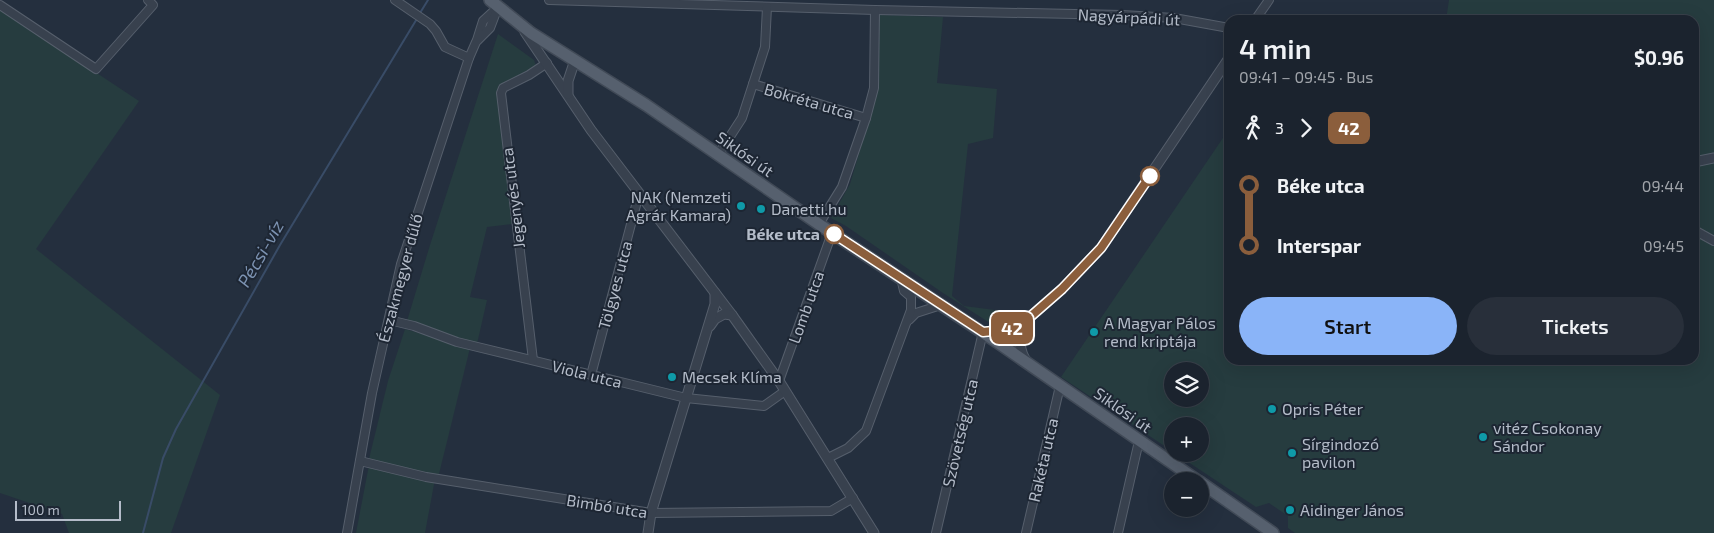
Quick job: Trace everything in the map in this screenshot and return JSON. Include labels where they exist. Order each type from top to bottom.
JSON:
[{"type":"main road","name":"Siklósi út","points":[[496,2],[521,26],[646,105],[819,224],[1001,344],[1184,472]]},
{"type":"main road","name":"Siklósi út","points":[[1209,489],[1273,533]]},
{"type":"street","name":"Nagyárpádi út","points":[[549,0],[1139,16],[1174,18],[1224,27]]},
{"type":"street","points":[[1258,15],[1268,0]]},
{"type":"street","points":[[397,1],[436,30],[445,47],[469,58]]},
{"type":"street","points":[[0,5],[96,69],[150,2]]},
{"type":"street","name":"Északmegyer dűlő","points":[[347,533],[372,393],[401,264],[469,58],[476,42],[490,28],[496,2]]},
{"type":"street","points":[[718,155],[742,118],[764,47],[767,6]]},
{"type":"street","points":[[819,224],[842,187],[866,118],[874,88],[875,10]]},
{"type":"street","points":[[521,26],[591,130],[732,315],[779,381],[874,533]]},
{"type":"street","points":[[573,103],[567,88],[575,60]]},
{"type":"street","name":"Jegenyés utca","points":[[532,360],[501,93],[503,88],[529,75],[547,63]]},
{"type":"street","points":[[1001,344],[1062,289],[1101,248],[1224,65]]},
{"type":"street","name":"Bokréta utca","points":[[753,84],[866,118]]},
{"type":"street","points":[[1699,161],[1714,158]]},
{"type":"street","name":"Tölgyes utca","points":[[592,375],[639,194]]},
{"type":"street","name":"Lomb utca","points":[[779,381],[832,232]]},
{"type":"street","points":[[1699,233],[1714,241]]},
{"type":"street","points":[[828,458],[848,448],[866,430],[874,412],[912,304],[911,297],[904,291],[901,278]]},
{"type":"street","points":[[648,533],[651,513],[715,304],[715,293]]},
{"type":"street","points":[[901,334],[916,312],[941,305]]},
{"type":"street","points":[[707,330],[715,319],[724,314],[732,315]]},
{"type":"street","name":"Viola utca","points":[[388,320],[414,326],[457,342],[686,398],[764,406],[785,391]]},
{"type":"street","points":[[983,332],[1003,330],[1022,324]]},
{"type":"street","points":[[1022,324],[1020,346],[1022,354],[1030,365]]},
{"type":"street","name":"Szövetség utca","points":[[936,533],[983,332]]},
{"type":"street","name":"Rakéta utca","points":[[1026,533],[1060,386]]},
{"type":"street","points":[[1118,533],[1139,441]]},
{"type":"street","name":"Bimbó utca","points":[[360,461],[426,477],[651,513],[831,511],[853,498]]},
{"type":"green space","points":[[1449,0],[1714,0],[1714,533],[1295,533],[1288,528],[1288,516],[1269,503],[1256,507],[1209,476],[1209,472],[1203,472],[1188,462],[1209,462],[1209,417],[1164,417],[1164,446],[1061,377],[1224,136],[1224,365],[1699,365],[1699,15],[1447,15]]},
{"type":"green space","points":[[0,9],[139,101],[36,249],[220,395],[171,533],[69,533],[62,514],[0,493]]},
{"type":"green space","points":[[879,15],[943,17],[937,83],[997,89],[993,138],[968,144],[952,296],[964,306],[1018,313],[1017,319],[1001,324],[990,323],[943,293],[846,226],[831,218],[850,184],[878,89]]},
{"type":"green space","points":[[498,34],[534,60],[536,66],[498,86],[512,224],[487,227],[470,297],[487,300],[477,344],[407,321]]},
{"type":"green space","points":[[405,329],[470,348],[439,474],[424,473],[369,459],[388,381]]},
{"type":"green space","points":[[369,465],[435,479],[425,533],[356,533]]},
{"type":"waterway","name":"Pécsi-víz","points":[[420,13],[428,0]]},
{"type":"waterway","name":"Pécsi-víz","points":[[143,533],[163,458],[176,429],[280,245],[418,17]]},
{"type":"bus line","name":"42","points":[[834,234],[983,332],[1003,330],[1022,324],[1062,289],[1101,248],[1150,176]]},
{"type":"place","name":"NAK (Nemzeti Agrár Kamara)","points":[[741,206]]},
{"type":"place","name":"Danetti.hu","points":[[761,209]]},
{"type":"place","name":"Béke utca","points":[[834,234]]},
{"type":"place","name":"A Magyar Pálos rend kriptája","points":[[1094,332]]},
{"type":"place","name":"Mecsek Klíma","points":[[672,377]]},
{"type":"place","name":"Opris Péter","points":[[1272,409]]},
{"type":"place","name":"vitéz Csokonay Sándor","points":[[1483,437]]},
{"type":"place","name":"Sírgindozó pavilon","points":[[1292,453]]},
{"type":"place","name":"Aidinger János","points":[[1290,510]]}]
